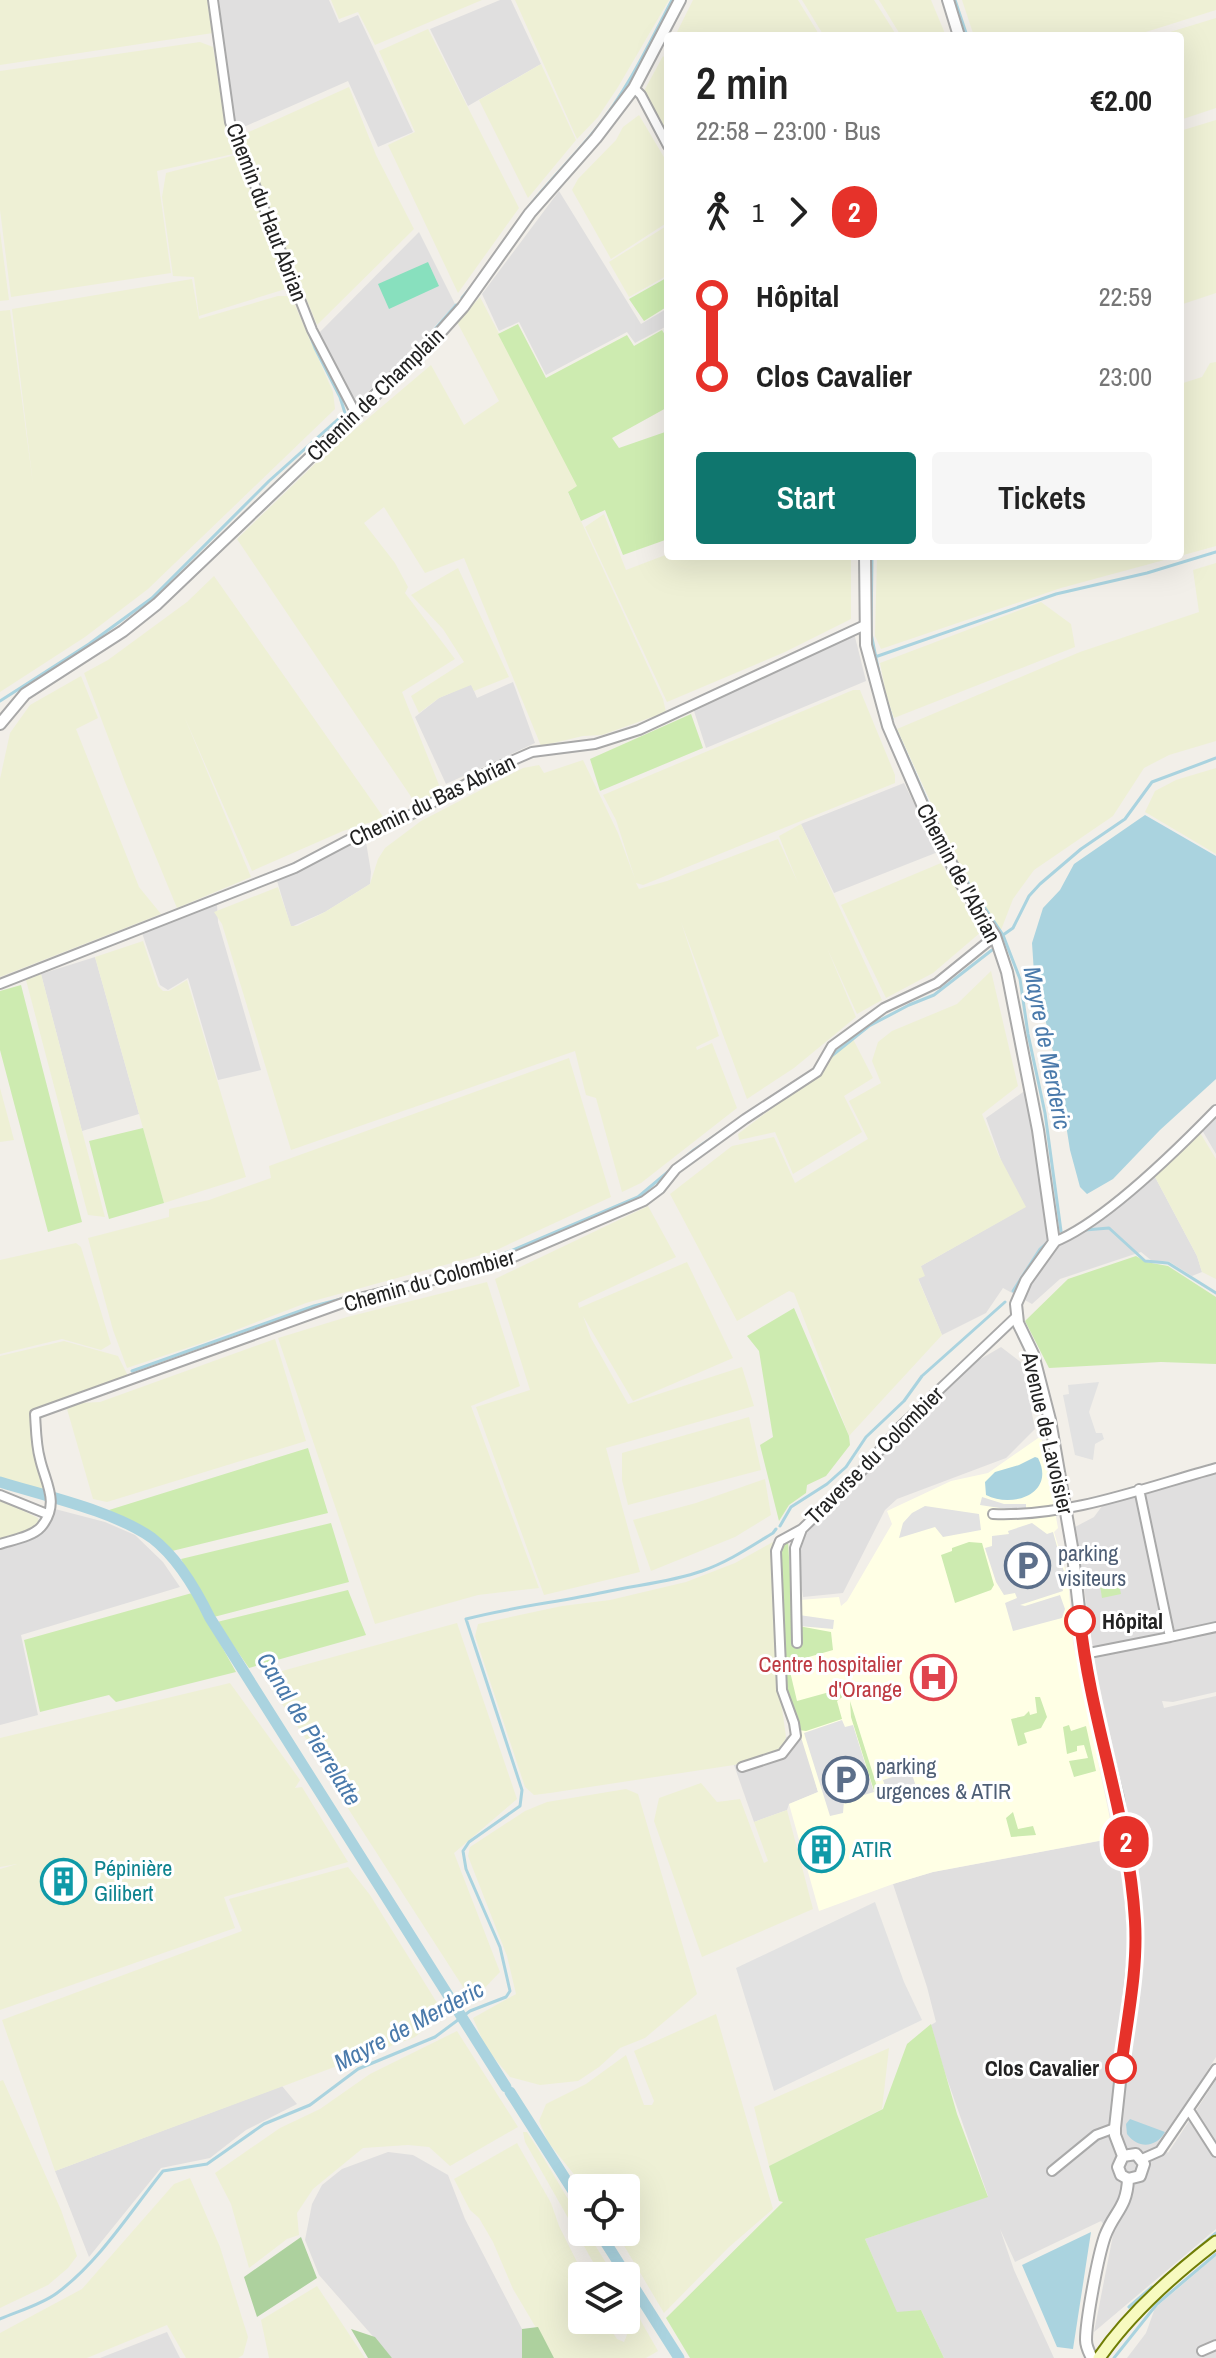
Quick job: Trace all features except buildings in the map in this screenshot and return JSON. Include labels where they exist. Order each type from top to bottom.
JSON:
[{"type":"main road","points":[[1099,2358],[1157,2292],[1216,2242]]},
{"type":"street","name":"Chemin du Haut Abrian","points":[[213,0],[230,122],[312,330],[356,414]]},
{"type":"street","name":"Chemin de Champlain","points":[[0,723],[25,694],[123,631],[157,604],[408,366],[463,307],[530,213],[596,138],[634,88],[680,0]]},
{"type":"street","points":[[948,0],[958,32]]},
{"type":"street","points":[[634,88],[641,95],[664,138]]},
{"type":"street","name":"Chemin de l'Abrian","points":[[865,560],[866,645],[898,752],[962,885],[995,936],[1007,972],[1038,1130],[1053,1239]]},
{"type":"street","name":"Chemin du Bas Abrian","points":[[0,984],[295,868],[350,839],[403,819],[493,769],[532,752],[595,744],[639,730],[865,625]]},
{"type":"street","name":"Chemin du Colombier","points":[[49,1505],[35,1414],[351,1300],[495,1265],[644,1201],[660,1189],[676,1169],[817,1072],[832,1046],[884,1008],[937,983],[995,936]]},
{"type":"street","points":[[1017,1316],[1016,1304],[1026,1281],[1053,1239],[1083,1227],[1136,1184],[1216,1110]]},
{"type":"street","name":"Avenue de Lavoisier","points":[[1017,1316],[1033,1354],[1050,1420],[1066,1510],[1084,1654],[1123,1826],[1135,1944],[1115,2128],[1123,2156],[1118,2167],[1121,2175],[1128,2179],[1140,2176],[1144,2168],[1142,2159]]},
{"type":"street","name":"Traverse du Colombier","points":[[742,1767],[782,1754],[796,1736],[782,1690],[776,1551],[780,1541],[802,1529],[859,1474],[901,1426],[1017,1316]]},
{"type":"street","points":[[993,1514],[1027,1515],[1066,1510],[1216,1468]]},
{"type":"street","points":[[1139,1489],[1170,1637]]},
{"type":"street","points":[[0,1495],[36,1512],[49,1505]]},
{"type":"street","points":[[0,1544],[33,1533],[42,1526],[49,1505]]},
{"type":"street","points":[[797,1643],[795,1548],[802,1529]]},
{"type":"street","points":[[1084,1654],[1216,1627]]},
{"type":"street","points":[[1123,2156],[1132,2153],[1142,2159],[1160,2151],[1216,2069]]},
{"type":"street","points":[[1189,2110],[1216,2152]]},
{"type":"street","points":[[1052,2171],[1096,2135],[1115,2128]]},
{"type":"street","name":"Avenue de Lavoisier","points":[[1092,2358],[1087,2348],[1087,2333],[1100,2257],[1109,2227],[1125,2203],[1128,2179]]},
{"type":"street","points":[[1202,2351],[1216,2345]]},
{"type":"shaded area","points":[[0,0],[209,0],[213,33],[0,65]]},
{"type":"shaded area","points":[[219,0],[329,0],[339,23],[358,15],[413,132],[378,147],[348,81],[237,130]]},
{"type":"shaded area","points":[[331,0],[482,0],[375,45],[358,12],[339,19]]},
{"type":"shaded area","points":[[500,0],[511,0],[541,64],[468,106],[430,29]]},
{"type":"shaded area","points":[[515,0],[669,0],[618,87],[598,117],[577,139]]},
{"type":"shaded area","points":[[693,0],[798,0],[818,32],[677,32]]},
{"type":"shaded area","points":[[802,0],[874,0],[894,32],[822,32]]},
{"type":"shaded area","points":[[879,0],[931,0],[944,32],[899,32]]},
{"type":"shaded area","points":[[962,0],[1216,0],[1216,10],[1146,32],[973,32]]},
{"type":"shaded area","points":[[1216,18],[1216,108],[1184,119],[1184,32],[1170,32]]},
{"type":"shaded area","points":[[428,29],[519,208],[458,293],[388,145],[415,132],[379,51]]},
{"type":"shaded area","points":[[200,42],[213,47],[233,154],[157,171],[171,273],[11,297],[0,210],[0,71]]},
{"type":"shaded area","points":[[663,56],[664,131],[644,91]]},
{"type":"shaded area","points":[[541,64],[576,140],[528,198],[479,100]]},
{"type":"shaded area","points":[[349,87],[376,155],[414,229],[317,325],[240,136]]},
{"type":"shaded area","points":[[639,115],[664,157],[664,225],[611,259],[572,190],[578,179],[616,140],[623,127]]},
{"type":"shaded area","points":[[1216,120],[1216,293],[1184,304],[1184,130]]},
{"type":"shaded area","points":[[239,154],[292,287],[199,316],[194,277],[173,276],[162,197],[166,173]]},
{"type":"shaded area","points":[[559,191],[641,324],[664,310],[664,328],[635,343],[627,332],[546,375],[519,322],[499,331],[482,294]]},
{"type":"shaded area","points":[[664,228],[664,277],[629,297],[609,262]]},
{"type":"shaded area","points":[[0,231],[9,300],[0,301]]},
{"type":"shaded area","points":[[419,232],[455,304],[408,356],[355,403],[319,333]]},
{"type":"shaded area","points":[[192,279],[199,319],[278,296],[291,296],[333,392],[335,409],[148,589],[85,637],[0,692],[0,311],[10,310],[33,484],[12,309]]},
{"type":"shaded area","points":[[480,297],[578,486],[568,493],[663,699],[666,712],[602,735],[541,746],[464,558],[425,573],[384,507],[364,523],[395,563],[408,587],[405,593],[455,659],[402,692],[441,790],[434,798],[416,804],[237,539],[320,459],[431,365],[464,425],[499,401],[457,322]]},
{"type":"shaded area","points":[[1216,362],[1216,546],[1184,555],[1184,383],[1202,377],[1210,363]]},
{"type":"shaded area","points":[[604,514],[626,570],[664,556],[664,560],[851,560],[851,619],[785,652],[667,702],[585,527]]},
{"type":"shaded area","points":[[877,560],[1164,560],[1061,588],[881,649],[875,636]]},
{"type":"shaded area","points":[[1216,563],[1216,741],[1169,755],[1144,768],[1113,816],[1034,870],[1013,899],[1001,930],[963,872],[897,729],[1080,652],[1199,612],[1193,570]]},
{"type":"shaded area","points":[[458,568],[509,677],[474,691],[471,685],[439,698],[419,713],[411,696],[464,662],[443,629],[411,595]]},
{"type":"shaded area","points":[[214,576],[384,818],[343,831],[252,871],[184,716],[251,877],[177,908],[84,673],[108,660],[187,602]]},
{"type":"shaded area","points":[[1041,602],[1071,624],[1075,647],[894,718],[880,663]]},
{"type":"shaded area","points":[[854,633],[866,681],[706,748],[693,708]]},
{"type":"shaded area","points":[[81,676],[98,718],[76,729],[139,887],[161,914],[0,977],[0,779],[10,733],[30,705]]},
{"type":"shaded area","points":[[513,682],[535,743],[446,784],[415,717],[439,698],[471,684],[477,698]]},
{"type":"shaded area","points":[[853,690],[860,690],[895,775],[895,783],[643,885],[636,883],[639,889],[667,881],[778,839],[798,883],[779,836],[801,824],[882,1000],[857,1014],[827,948],[856,1017],[794,1068],[747,1099],[681,922],[719,1036],[696,1047],[697,1050],[712,1043],[737,1108],[641,1183],[622,1192],[596,1098],[586,1095],[575,1051],[291,1150],[222,924],[214,912],[278,887],[291,926],[297,926],[370,884],[385,848],[421,821],[523,768],[539,765],[544,773],[583,760],[618,833],[635,879],[616,820],[603,795]]},
{"type":"shaded area","points":[[1216,768],[1216,854],[1145,812],[1155,791],[1176,780]]},
{"type":"shaded area","points":[[904,783],[938,852],[834,893],[801,824]]},
{"type":"shaded area","points":[[364,830],[370,884],[325,912],[291,927],[274,871]]},
{"type":"shaded area","points":[[941,863],[981,932],[933,973],[886,998],[841,905]]},
{"type":"shaded area","points":[[217,904],[218,922],[261,1070],[218,1080],[188,978],[168,990],[160,985],[142,933]]},
{"type":"shaded area","points":[[143,941],[158,986],[163,991],[169,991],[187,980],[246,1177],[164,1203],[95,957]]},
{"type":"shaded area","points":[[95,957],[139,1114],[82,1131],[41,974]]},
{"type":"shaded area","points":[[991,971],[1018,1086],[982,1114],[998,1154],[1026,1207],[921,1266],[925,1276],[918,1279],[942,1335],[849,1436],[794,1293],[789,1291],[737,1321],[670,1194],[732,1146],[774,1137],[795,1183],[868,1139],[849,1101],[881,1083],[872,1061],[878,1042],[892,1031],[957,1004]]},
{"type":"shaded area","points":[[41,974],[105,1217],[88,1215],[26,980]]},
{"type":"shaded area","points":[[852,1037],[873,1078],[844,1096],[862,1132],[793,1174],[775,1132],[739,1140],[738,1134],[824,1069],[835,1051]]},
{"type":"shaded area","points":[[569,1058],[611,1197],[492,1252],[306,1303],[127,1368],[113,1330],[88,1238],[169,1217],[169,1209],[209,1200],[271,1178],[269,1166]]},
{"type":"shaded area","points":[[0,1088],[14,1140],[0,1142]]},
{"type":"shaded area","points":[[1026,1090],[1043,1198],[1061,1236],[1082,1233],[1154,1175],[1197,1256],[1202,1272],[1192,1276],[1168,1261],[1152,1261],[1141,1252],[1060,1279],[1032,1304],[1003,1288],[986,1313],[942,1335],[918,1278],[921,1266],[1025,1207],[1002,1163],[986,1118]]},
{"type":"shaded area","points":[[1216,1116],[1216,1154],[1202,1130]]},
{"type":"shaded area","points":[[1199,1131],[1216,1159],[1216,1279],[1202,1272],[1197,1256],[1154,1175]]},
{"type":"shaded area","points":[[648,1206],[676,1257],[578,1303],[579,1308],[687,1262],[733,1358],[633,1401],[583,1316],[591,1338],[628,1404],[742,1367],[754,1406],[606,1448],[640,1572],[544,1595],[476,1407],[530,1390],[495,1279]]},
{"type":"shaded area","points":[[76,1243],[81,1247],[111,1344],[101,1350],[62,1339],[0,1354],[0,1260]]},
{"type":"shaded area","points":[[487,1282],[520,1386],[471,1406],[539,1588],[478,1595],[375,1624],[278,1338],[347,1317]]},
{"type":"shaded area","points":[[275,1339],[306,1441],[107,1502],[93,1499],[67,1409],[80,1403],[100,1402]]},
{"type":"shaded area","points":[[64,1341],[118,1356],[128,1376],[31,1410],[32,1448],[45,1493],[0,1477],[0,1356]]},
{"type":"shaded area","points":[[1001,1347],[1022,1363],[1035,1429],[1006,1458],[897,1499],[885,1510],[843,1593],[803,1597],[797,1553],[805,1532],[972,1364]]},
{"type":"shaded area","points":[[1099,1382],[1089,1412],[1096,1433],[1102,1433],[1104,1439],[1095,1444],[1093,1460],[1075,1455],[1063,1395],[1069,1394],[1068,1385]]},
{"type":"shaded area","points":[[749,1417],[761,1470],[628,1505],[622,1480],[622,1453]]},
{"type":"shaded area","name":"Centre hospitalier d'Orange","points":[[1041,1436],[1058,1528],[1054,1532],[1068,1579],[1073,1642],[1114,1838],[933,1872],[819,1911],[789,1804],[818,1792],[787,1692],[785,1662],[799,1600],[839,1597],[841,1606],[847,1601],[892,1524],[887,1511],[951,1481],[988,1473]]},
{"type":"shaded area","points":[[1216,1472],[1216,1692],[1173,1702],[1162,1701],[1164,1708],[1216,1696],[1216,2057],[1161,2144],[1168,2153],[1216,2080],[1216,2229],[1094,2332],[1113,2235],[1101,2221],[1015,2262],[1000,2229],[1014,2270],[1054,2358],[944,2358],[921,2310],[897,2313],[865,2239],[988,2196],[944,2070],[931,2025],[936,2022],[927,1987],[893,1884],[933,1872],[1132,1835],[1096,1670],[1075,1527],[1094,1517],[1105,1502]]},
{"type":"shaded area","points":[[765,1479],[771,1515],[735,1537],[651,1571],[633,1520],[696,1503]]},
{"type":"shaded area","points":[[982,1497],[1004,1504],[1026,1504],[1026,1512],[980,1505]]},
{"type":"shaded area","points":[[0,1499],[38,1518],[39,1523],[35,1528],[0,1540]]},
{"type":"shaded area","points":[[925,1506],[979,1514],[981,1530],[943,1537],[935,1527],[899,1538],[903,1523],[912,1513]]},
{"type":"shaded area","points":[[55,1509],[105,1522],[135,1535],[163,1562],[180,1587],[21,1635],[38,1715],[0,1725],[0,1542],[36,1529]]},
{"type":"shaded area","name":"parking visiteurs","points":[[1032,1523],[1047,1534],[1053,1532],[1066,1579],[1060,1581],[1063,1591],[1020,1605],[1060,1595],[1065,1609],[1062,1618],[1013,1631],[1005,1603],[1017,1598],[1015,1593],[1004,1595],[996,1582],[985,1548],[992,1546],[992,1536],[1009,1534],[1008,1531]]},
{"type":"shaded area","points":[[773,1542],[780,1694],[786,1737],[781,1752],[734,1765],[550,1793],[534,1795],[525,1787],[475,1636],[478,1624],[562,1606],[610,1600],[686,1582],[735,1563]]},
{"type":"shaded area","points":[[799,1615],[834,1620],[833,1629],[799,1626]]},
{"type":"shaded area","points":[[457,1623],[517,1799],[454,1853],[500,1972],[472,2001],[331,1782],[326,1768],[267,1682],[271,1674]]},
{"type":"shaded area","points":[[230,1683],[300,1780],[295,1788],[302,1787],[348,1862],[224,1897],[235,1928],[0,2010],[0,1869],[17,1864],[0,1867],[0,1738]]},
{"type":"shaded area","name":"parking urgences & ATIR","points":[[842,1720],[845,1727],[853,1725],[874,1792],[844,1801],[843,1813],[830,1816],[804,1733]]},
{"type":"shaded area","points":[[801,1731],[818,1792],[789,1804],[787,1810],[754,1822],[734,1765],[780,1752],[786,1737]]},
{"type":"shaded area","points":[[911,1771],[918,1793],[890,1802],[883,1780]]},
{"type":"shaded area","points":[[701,1783],[717,1802],[740,1799],[764,1863],[768,1861],[754,1822],[787,1810],[813,1909],[702,1957],[654,1821],[659,1798]]},
{"type":"shaded area","points":[[626,1789],[638,1794],[697,1994],[645,2038],[620,2048],[578,2081],[540,2085],[510,2077],[486,2048],[473,2018],[516,1994],[507,1956],[468,1856],[470,1847],[525,1811],[547,1802]]},
{"type":"shaded area","points":[[348,1867],[370,1895],[444,2014],[415,2037],[55,2171],[2,2020],[242,1931],[229,1899]]},
{"type":"shaded area","points":[[875,1902],[904,1982],[922,2020],[774,2091],[736,1968]]},
{"type":"shaded area","points":[[716,2014],[773,2209],[729,2247],[664,2313],[640,2272],[640,2262],[634,2262],[624,2246],[640,2246],[640,2174],[574,2174],[548,2142],[539,2121],[546,2104],[586,2084],[626,2055],[644,2105],[652,2105],[654,2101],[634,2051]]},
{"type":"shaded area","points":[[457,2031],[518,2127],[450,2166],[429,2147],[363,2148],[313,2189],[297,2213],[299,2235],[287,2239],[249,2268],[231,2204],[215,2173],[280,2128],[320,2109],[370,2074]]},
{"type":"shaded area","points":[[889,2048],[882,2109],[769,2166],[754,2107]]},
{"type":"shaded area","points":[[3,2080],[61,2210],[77,2256],[48,2285],[0,2308],[0,2081]]},
{"type":"shaded area","points":[[282,2086],[297,2104],[246,2130],[210,2158],[161,2168],[89,2257],[55,2171]]},
{"type":"shaded area","points":[[523,2132],[527,2132],[568,2199],[568,2218],[525,2142]]},
{"type":"shaded area","points":[[517,2143],[551,2203],[577,2262],[568,2262],[568,2334],[614,2334],[624,2342],[627,2334],[640,2334],[640,2320],[658,2351],[646,2358],[554,2358],[513,2289],[493,2242],[479,2218],[470,2210],[454,2179]]},
{"type":"shaded area","points":[[388,2152],[413,2155],[448,2175],[465,2219],[522,2329],[522,2358],[392,2358],[319,2275],[305,2240],[312,2204],[322,2185],[342,2169]]},
{"type":"shaded area","points":[[190,2178],[220,2247],[248,2337],[243,2355],[238,2358],[186,2358],[167,2325],[87,2358],[0,2358],[0,2333],[82,2289],[174,2184]]},
{"type":"shaded area","points":[[584,2246],[596,2246],[605,2262],[593,2262]]},
{"type":"shaded area","points":[[1216,2256],[1216,2358],[1127,2358],[1146,2333],[1155,2308]]},
{"type":"shaded area","points":[[317,2286],[365,2358],[269,2358],[261,2320]]},
{"type":"shaded area","points":[[167,2332],[180,2358],[100,2358]]},
{"type":"green space","points":[[428,262],[439,286],[389,309],[378,284]]},
{"type":"green space","points":[[664,279],[664,308],[644,321],[629,299]]},
{"type":"green space","points":[[518,324],[546,378],[627,335],[634,346],[662,330],[664,409],[612,438],[619,448],[664,432],[664,540],[623,555],[605,510],[581,521],[568,492],[577,486],[498,334]]},
{"type":"green space","points":[[691,714],[703,748],[600,791],[590,759]]},
{"type":"green space","points":[[21,985],[82,1222],[48,1232],[0,1050],[0,991]]},
{"type":"green space","points":[[143,1128],[164,1203],[109,1219],[89,1141]]},
{"type":"green space","points":[[1136,1256],[1146,1262],[1168,1266],[1216,1297],[1216,1364],[1161,1362],[1049,1368],[1025,1321],[1068,1279]]},
{"type":"green space","points":[[794,1308],[849,1436],[850,1445],[826,1476],[807,1485],[806,1493],[789,1505],[779,1521],[760,1445],[773,1437],[759,1351],[747,1336]]},
{"type":"green space","points":[[308,1448],[328,1513],[172,1551],[153,1535],[109,1510]]},
{"type":"green space","points":[[331,1523],[349,1582],[210,1618],[181,1559]]},
{"type":"green space","points":[[788,1541],[793,1625],[831,1632],[833,1650],[788,1663],[797,1701],[844,1688],[845,1695],[837,1701],[842,1719],[806,1731],[798,1730],[784,1690],[778,1551],[781,1543]]},
{"type":"green space","points":[[969,1542],[982,1543],[994,1585],[991,1590],[955,1603],[941,1555]]},
{"type":"green space","points":[[1117,1575],[1121,1594],[1102,1598],[1099,1579]]},
{"type":"green space","points":[[348,1590],[366,1635],[249,1668],[217,1622]]},
{"type":"green space","points":[[192,1593],[236,1672],[116,1702],[109,1695],[40,1712],[24,1640]]},
{"type":"green space","points":[[1035,1697],[1040,1697],[1047,1717],[1041,1728],[1024,1733],[1027,1743],[1018,1746],[1011,1719],[1024,1716],[1029,1711],[1030,1715],[1037,1713]]},
{"type":"green space","points":[[850,1701],[879,1793],[875,1794],[851,1717]]},
{"type":"green space","points":[[1069,1725],[1071,1731],[1086,1726],[1096,1771],[1074,1777],[1069,1761],[1088,1758],[1084,1745],[1067,1754],[1063,1727]]},
{"type":"green space","points":[[1013,1812],[1018,1829],[1033,1826],[1036,1835],[1011,1837],[1006,1818]]},
{"type":"green space","points":[[931,2024],[957,2114],[988,2197],[865,2239],[897,2312],[921,2310],[944,2358],[690,2358],[666,2318],[783,2202],[779,2201],[769,2166],[883,2109],[907,2044]]},
{"type":"green space","points":[[301,2237],[317,2278],[257,2317],[244,2277]]},
{"type":"green space","points":[[538,2327],[554,2358],[522,2358],[522,2329]]},
{"type":"green space","points":[[351,2329],[375,2337],[392,2358],[368,2358]]},
{"type":"water","points":[[1145,815],[1216,856],[1216,1079],[1160,1130],[1113,1179],[1087,1194],[1080,1187],[1070,1150],[1057,1068],[1034,973],[1032,943],[1043,908],[1060,890],[1074,864]]},
{"type":"water","points":[[1035,1457],[1042,1470],[1037,1489],[1019,1499],[997,1499],[986,1495],[985,1482],[995,1472]]},
{"type":"water","points":[[1130,2119],[1165,2132],[1152,2144],[1141,2144],[1127,2134],[1126,2124]]},
{"type":"water","points":[[1091,2232],[1073,2349],[1057,2347],[1022,2265]]},
{"type":"waterway","points":[[513,229],[608,114],[672,0]]},
{"type":"waterway","points":[[955,0],[966,32]]},
{"type":"waterway","points":[[462,298],[476,281]]},
{"type":"waterway","points":[[0,701],[89,644],[152,598],[269,481],[345,413],[293,292]]},
{"type":"waterway","points":[[422,344],[456,305]]},
{"type":"waterway","points":[[358,404],[366,397]]},
{"type":"waterway","points":[[875,657],[1056,594],[1147,573],[1216,552]]},
{"type":"waterway","points":[[872,560],[871,633],[879,673]]},
{"type":"waterway","points":[[887,703],[892,719]]},
{"type":"waterway","points":[[896,731],[938,826]]},
{"type":"waterway","name":"Mayre de Merderic","points":[[1061,1231],[1045,1113],[1020,979],[1003,935],[1013,928],[1029,896],[1040,884],[1081,849],[1125,819],[1152,782],[1216,758]]},
{"type":"waterway","points":[[959,869],[1003,935]]},
{"type":"waterway","points":[[829,1058],[869,1026],[934,995],[992,950]]},
{"type":"waterway","points":[[422,1279],[501,1255],[638,1197],[694,1150],[793,1083]]},
{"type":"waterway","points":[[1085,1230],[1109,1228],[1145,1261],[1168,1263],[1216,1293]]},
{"type":"waterway","name":"Mayre de Merderic","points":[[1013,1291],[1040,1249],[1049,1241]]},
{"type":"waterway","points":[[132,1371],[341,1299]]},
{"type":"waterway","name":"Mayre de Merderic","points":[[780,1526],[791,1507],[827,1484],[846,1467],[866,1437],[904,1401],[922,1376],[1005,1302]]},
{"type":"waterway","name":"Canal de Pierrelatte","points":[[0,1482],[119,1520],[152,1538],[178,1564],[506,2087]]},
{"type":"waterway","name":"Mayre de Merderic","points":[[0,2319],[44,2301],[73,2280],[101,2251],[163,2171],[207,2164],[264,2124],[310,2105],[358,2069],[435,2037],[470,2011],[506,1997],[510,1991],[500,1947],[466,1869],[463,1851],[469,1842],[520,1806],[522,1790],[466,1619],[690,1575],[730,1559],[776,1529]]},
{"type":"waterway","name":"Canal de Pierrelatte","points":[[510,2092],[568,2183]]},
{"type":"waterway","points":[[1160,2281],[1216,2233]]},
{"type":"waterway","name":"Canal de Pierrelatte","points":[[608,2246],[679,2358]]},
{"type":"waterway","points":[[1114,2358],[1157,2304],[1216,2254]]},
{"type":"waterway","points":[[1129,2307],[1152,2287]]},
{"type":"bus line","name":"2","points":[[1080,1621],[1086,1670],[1126,1841],[1134,1905],[1135,1944],[1121,2068]]},
{"type":"place","name":"parking visiteurs","points":[[1027,1566]]},
{"type":"place","name":"Hôpital","points":[[1080,1621]]},
{"type":"place","name":"Centre hospitalier d'Orange","points":[[933,1677]]},
{"type":"place","name":"parking urgences & ATIR","points":[[845,1779]]},
{"type":"place","name":"ATIR","points":[[821,1849]]},
{"type":"place","name":"Pépinière Gilibert","points":[[63,1881]]},
{"type":"place","name":"Clos Cavalier","points":[[1121,2068]]}]
